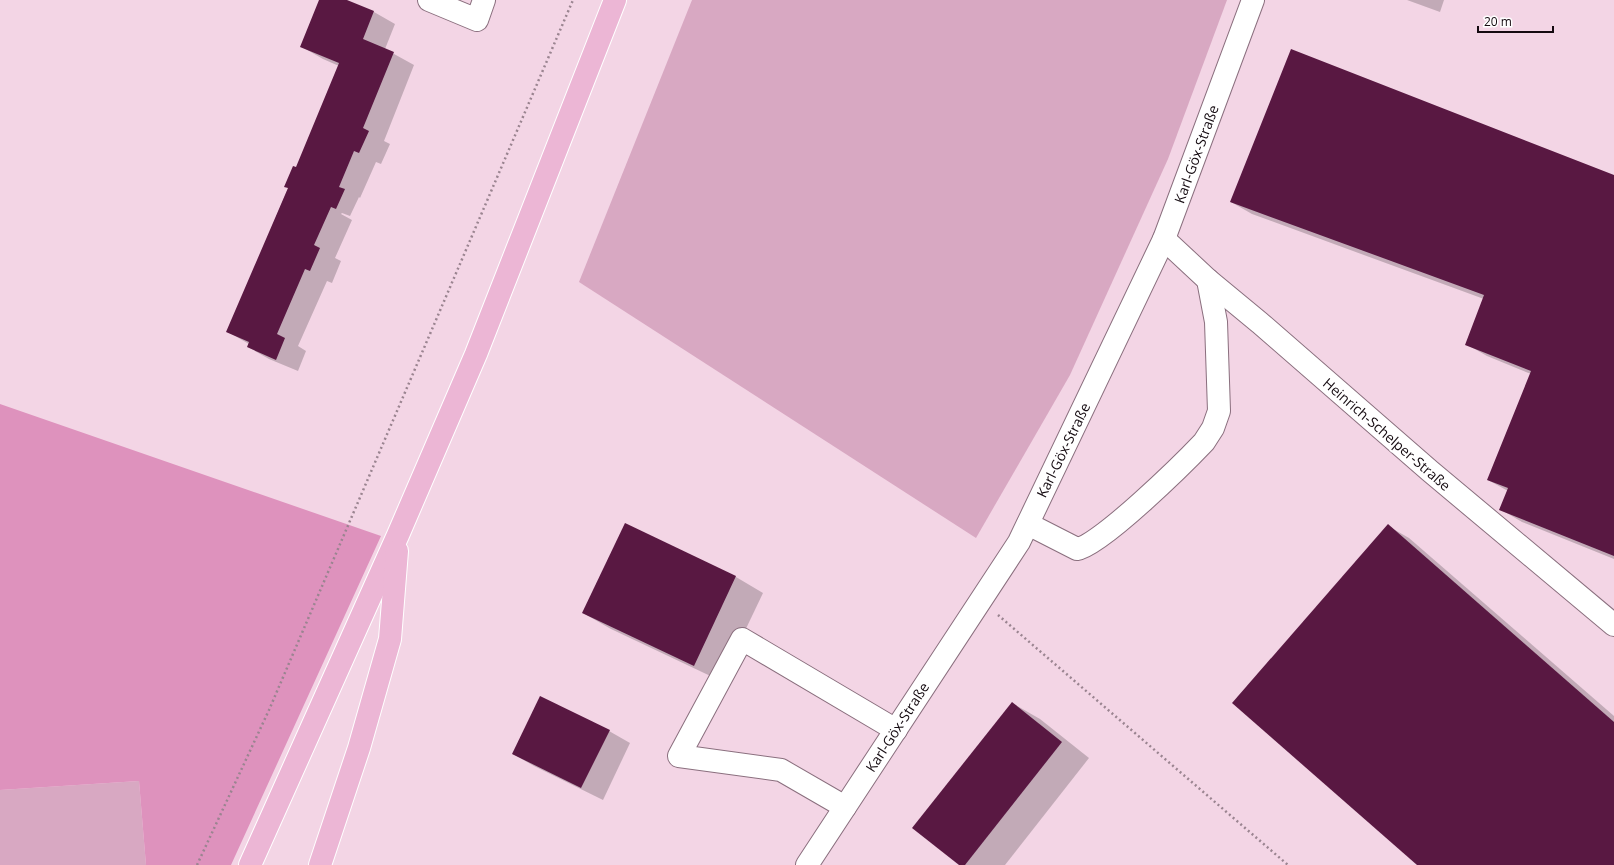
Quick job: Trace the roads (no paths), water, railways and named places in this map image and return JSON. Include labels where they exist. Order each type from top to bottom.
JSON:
[{"type":"main road","points":[[250,865],[398,535],[476,354],[615,0]]},
{"type":"main road","points":[[320,865],[358,748],[390,639],[398,535]]},
{"type":"street","points":[[429,0],[481,10]]},
{"type":"street","name":"Karl-Göx-Straße","points":[[807,865],[1019,542],[1164,239],[1253,0]]},
{"type":"street","name":"Heinrich-Schelper-Straße","points":[[1164,239],[1208,280],[1260,323],[1430,472],[1614,625]]},
{"type":"street","points":[[1028,524],[1077,549],[1083,548],[1092,543],[1127,515],[1204,442],[1213,428],[1219,411],[1216,322],[1208,280]]},
{"type":"street","points":[[845,807],[781,770],[679,756],[742,639],[896,730]]}]
